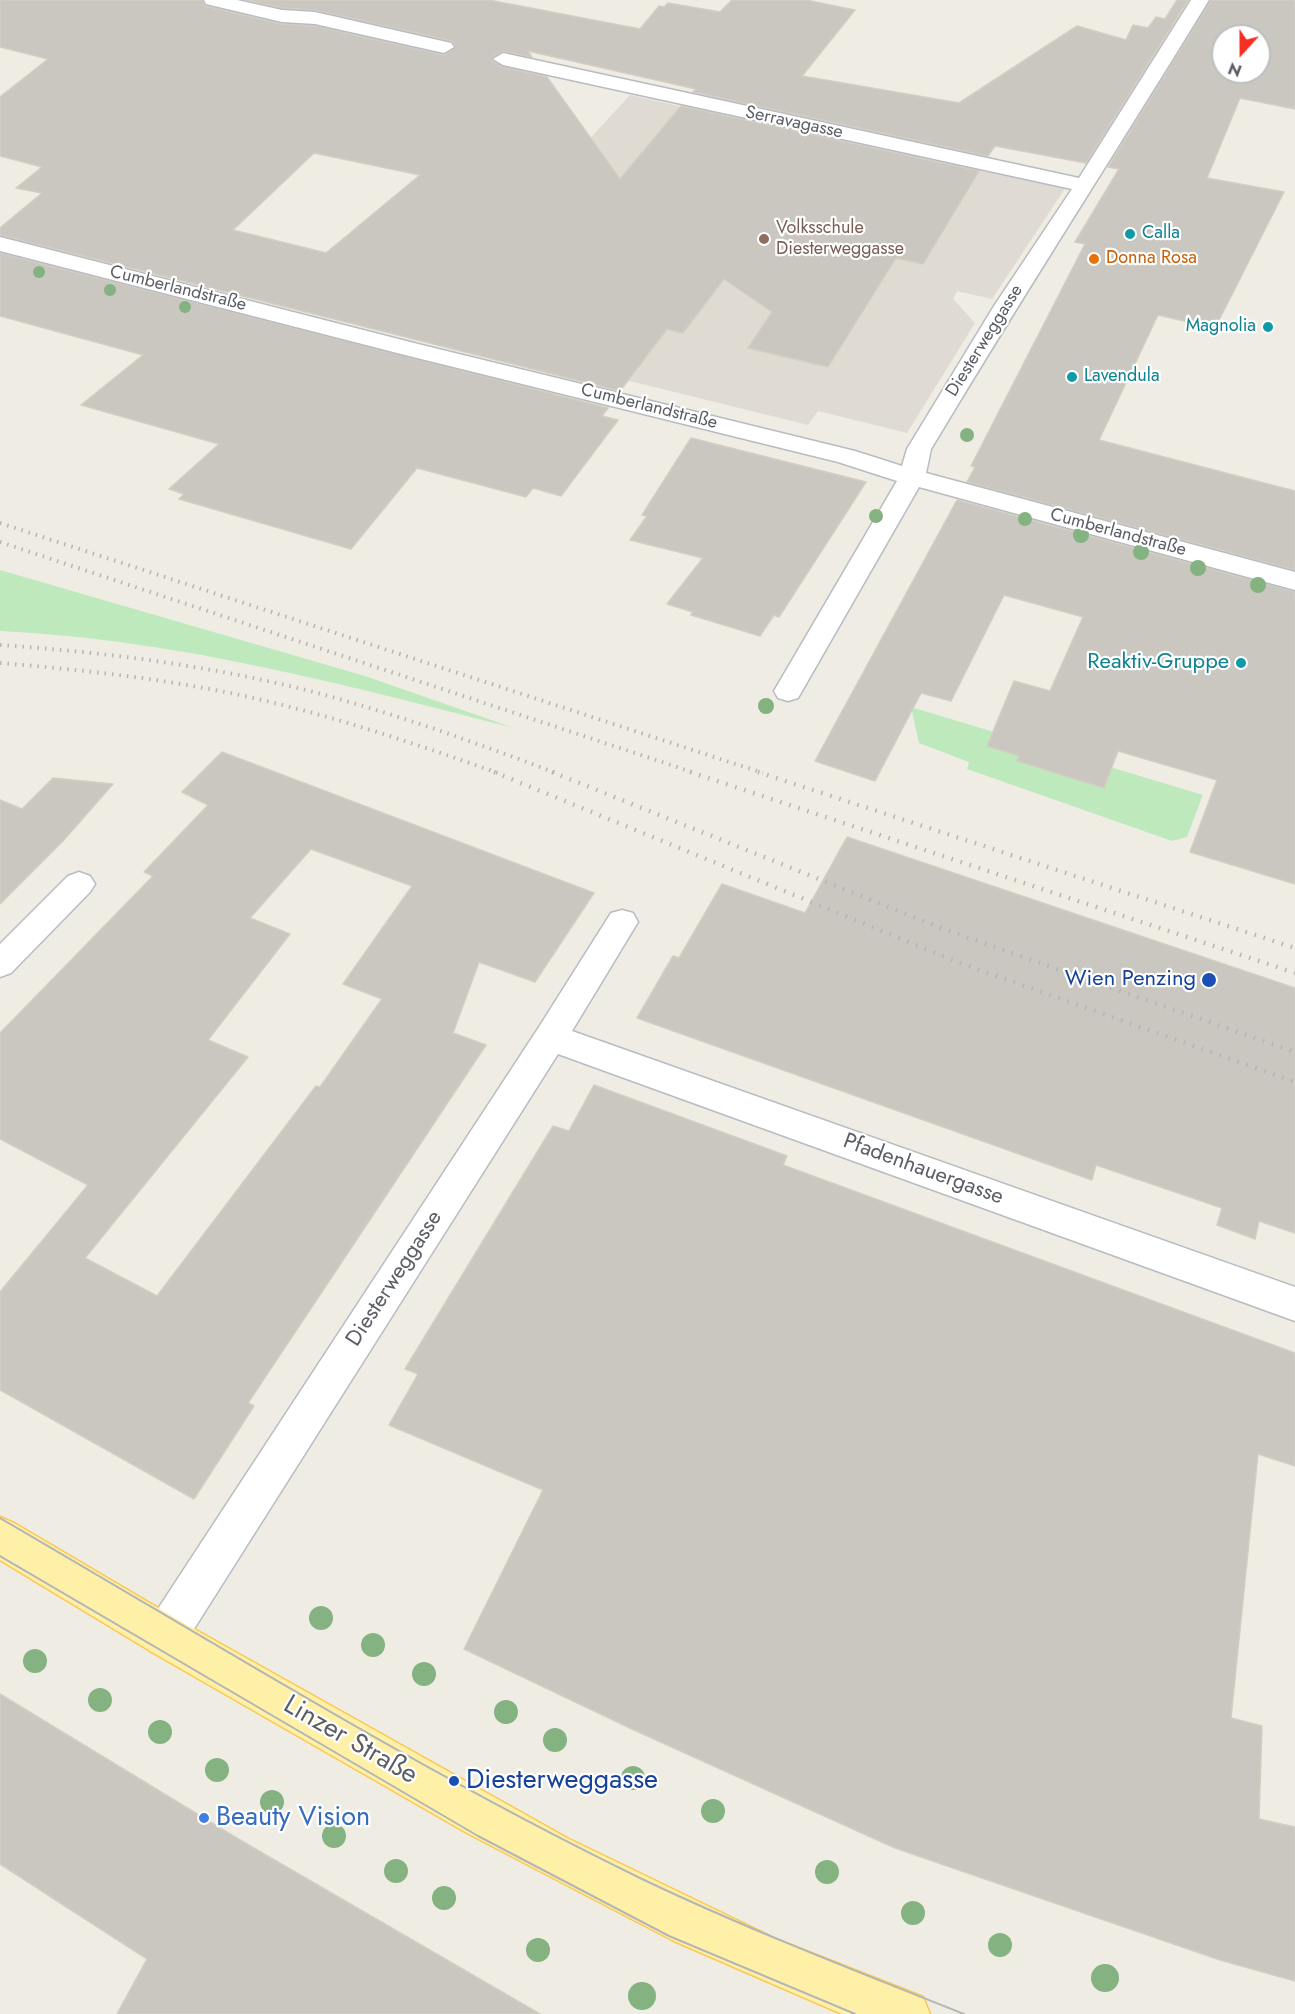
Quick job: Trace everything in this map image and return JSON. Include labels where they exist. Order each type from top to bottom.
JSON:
[{"type":"main road","name":"Linzer Straße","points":[[0,1537],[165,1636],[525,1839],[703,1932],[906,2014]]},
{"type":"street","points":[[213,0],[282,16],[315,18],[444,47]]},
{"type":"street","name":"Diesterweggasse","points":[[788,691],[912,477],[919,449],[1005,306],[1085,186],[1200,0]]},
{"type":"street","name":"Serravagasse","points":[[503,59],[1085,186]]},
{"type":"street","name":"Cumberlandstraße","points":[[0,244],[413,350],[846,456],[912,477],[1295,581]]},
{"type":"street","points":[[0,964],[79,884]]},
{"type":"street","name":"Diesterweggasse","points":[[165,1636],[551,1037],[622,922]]},
{"type":"street","name":"Pfadenhauergasse","points":[[551,1037],[1295,1304]]},
{"type":"shaded area","name":"Volksschule Diesterweggasse","points":[[630,95],[779,129],[1066,187],[992,299],[957,291],[953,299],[975,323],[907,433],[818,411],[808,425],[415,328]]},
{"type":"green space","points":[[0,570],[365,676],[514,728],[259,666],[130,643],[0,631]]},
{"type":"green space","points":[[911,707],[1203,795],[1187,837],[1172,841],[967,769],[969,762],[919,743]]},
{"type":"building","points":[[0,0],[202,0],[205,6],[281,24],[315,26],[444,55],[456,47],[452,41],[315,10],[282,8],[247,0],[489,0],[640,29],[659,6],[664,7],[668,3],[720,12],[732,0],[806,0],[855,10],[802,76],[959,103],[1077,26],[1126,40],[1133,25],[1148,28],[1156,17],[1165,19],[1177,0],[1188,0],[1086,163],[995,146],[988,156],[693,92],[696,89],[528,51],[532,57],[503,51],[492,57],[492,61],[503,67],[547,77],[620,179],[681,106],[979,171],[923,264],[896,258],[828,367],[748,348],[772,312],[724,279],[683,333],[667,329],[620,391],[0,235],[0,228],[42,193],[16,188],[42,167],[0,156],[0,97],[48,59],[0,47]],"holes":[[[314,153],[420,175],[326,253],[233,230]]]},
{"type":"building","points":[[1211,0],[1295,0],[1295,109],[1240,98],[1207,178],[1284,192],[1215,328],[1158,315],[1099,440],[1295,491],[1295,570],[967,482],[975,467],[971,466],[1085,244],[1075,242],[1119,169],[1108,167]]},
{"type":"building","points":[[0,253],[608,408],[602,416],[618,420],[561,496],[533,488],[526,497],[417,468],[351,549],[179,499],[184,494],[169,489],[219,444],[81,405],[143,355],[0,316]]},
{"type":"building","points":[[691,438],[866,482],[779,617],[774,615],[760,636],[691,615],[693,612],[667,604],[703,558],[630,540],[647,516],[642,515]]},
{"type":"building","name":"Reaktiv-Gruppe","points":[[957,500],[1295,592],[1295,884],[1190,852],[1217,780],[1118,751],[1104,788],[1017,761],[1019,756],[987,746],[1014,681],[1050,691],[1083,617],[1004,595],[951,701],[921,693],[875,781],[815,761]]},
{"type":"building","points":[[222,752],[594,893],[535,982],[479,962],[453,1033],[486,1045],[248,1403],[254,1406],[194,1499],[0,1390],[0,1292],[88,1185],[0,1139],[0,1033],[153,876],[144,872],[208,805],[182,792]],"holes":[[[311,849],[412,886],[343,984],[382,999],[320,1087],[316,1086],[157,1296],[85,1258],[248,1057],[208,1040],[290,934],[250,918]]]},
{"type":"building","points":[[53,778],[113,784],[63,841],[0,904],[0,800],[22,809]]},
{"type":"building","points":[[847,837],[1295,988],[1295,1233],[1259,1221],[1255,1239],[1217,1225],[1222,1208],[1096,1165],[1092,1180],[637,1018],[673,956],[679,958],[722,884],[805,913]]},
{"type":"building","points":[[594,1085],[787,1156],[783,1165],[1295,1353],[1295,1466],[1258,1454],[1231,1718],[1262,1726],[1259,1819],[1295,1827],[1295,1981],[1220,1960],[895,1848],[634,1730],[464,1649],[543,1490],[389,1425],[418,1374],[405,1369],[553,1126],[569,1131]]},
{"type":"building","points":[[0,1694],[240,1840],[540,2014],[117,2014],[147,1959],[0,1864]]},
{"type":"tram line","points":[[0,1518],[398,1750],[560,1838],[721,1915],[964,2014]]},
{"type":"tram line","points":[[0,1556],[478,1836],[669,1936],[855,2014]]},
{"type":"railway","points":[[0,523],[763,773]]},
{"type":"railway","points":[[0,542],[695,773]]},
{"type":"railway","points":[[0,645],[77,651],[154,661],[268,681],[401,718],[556,773]]},
{"type":"railway","points":[[0,663],[125,676],[249,697],[344,722],[498,773]]},
{"type":"railway","points":[[494,772],[960,963],[1295,1082]]},
{"type":"railway","points":[[552,772],[946,930],[1295,1052]]},
{"type":"railway","points":[[690,772],[1295,973]]},
{"type":"railway","points":[[758,772],[1295,948]]},
{"type":"place","name":"Calla","points":[[1130,234]]},
{"type":"place","name":"Volksschule Diesterweggasse","points":[[764,239]]},
{"type":"place","name":"Donna Rosa","points":[[1094,259]]},
{"type":"place","name":"Magnolia","points":[[1268,327]]},
{"type":"place","name":"Lavendula","points":[[1072,377]]},
{"type":"place","name":"Reaktiv-Gruppe","points":[[1241,663]]},
{"type":"place","name":"Wien Penzing","points":[[1209,980]]},
{"type":"place","name":"Diesterweggasse","points":[[454,1781]]},
{"type":"place","name":"Beauty Vision","points":[[204,1818]]}]
